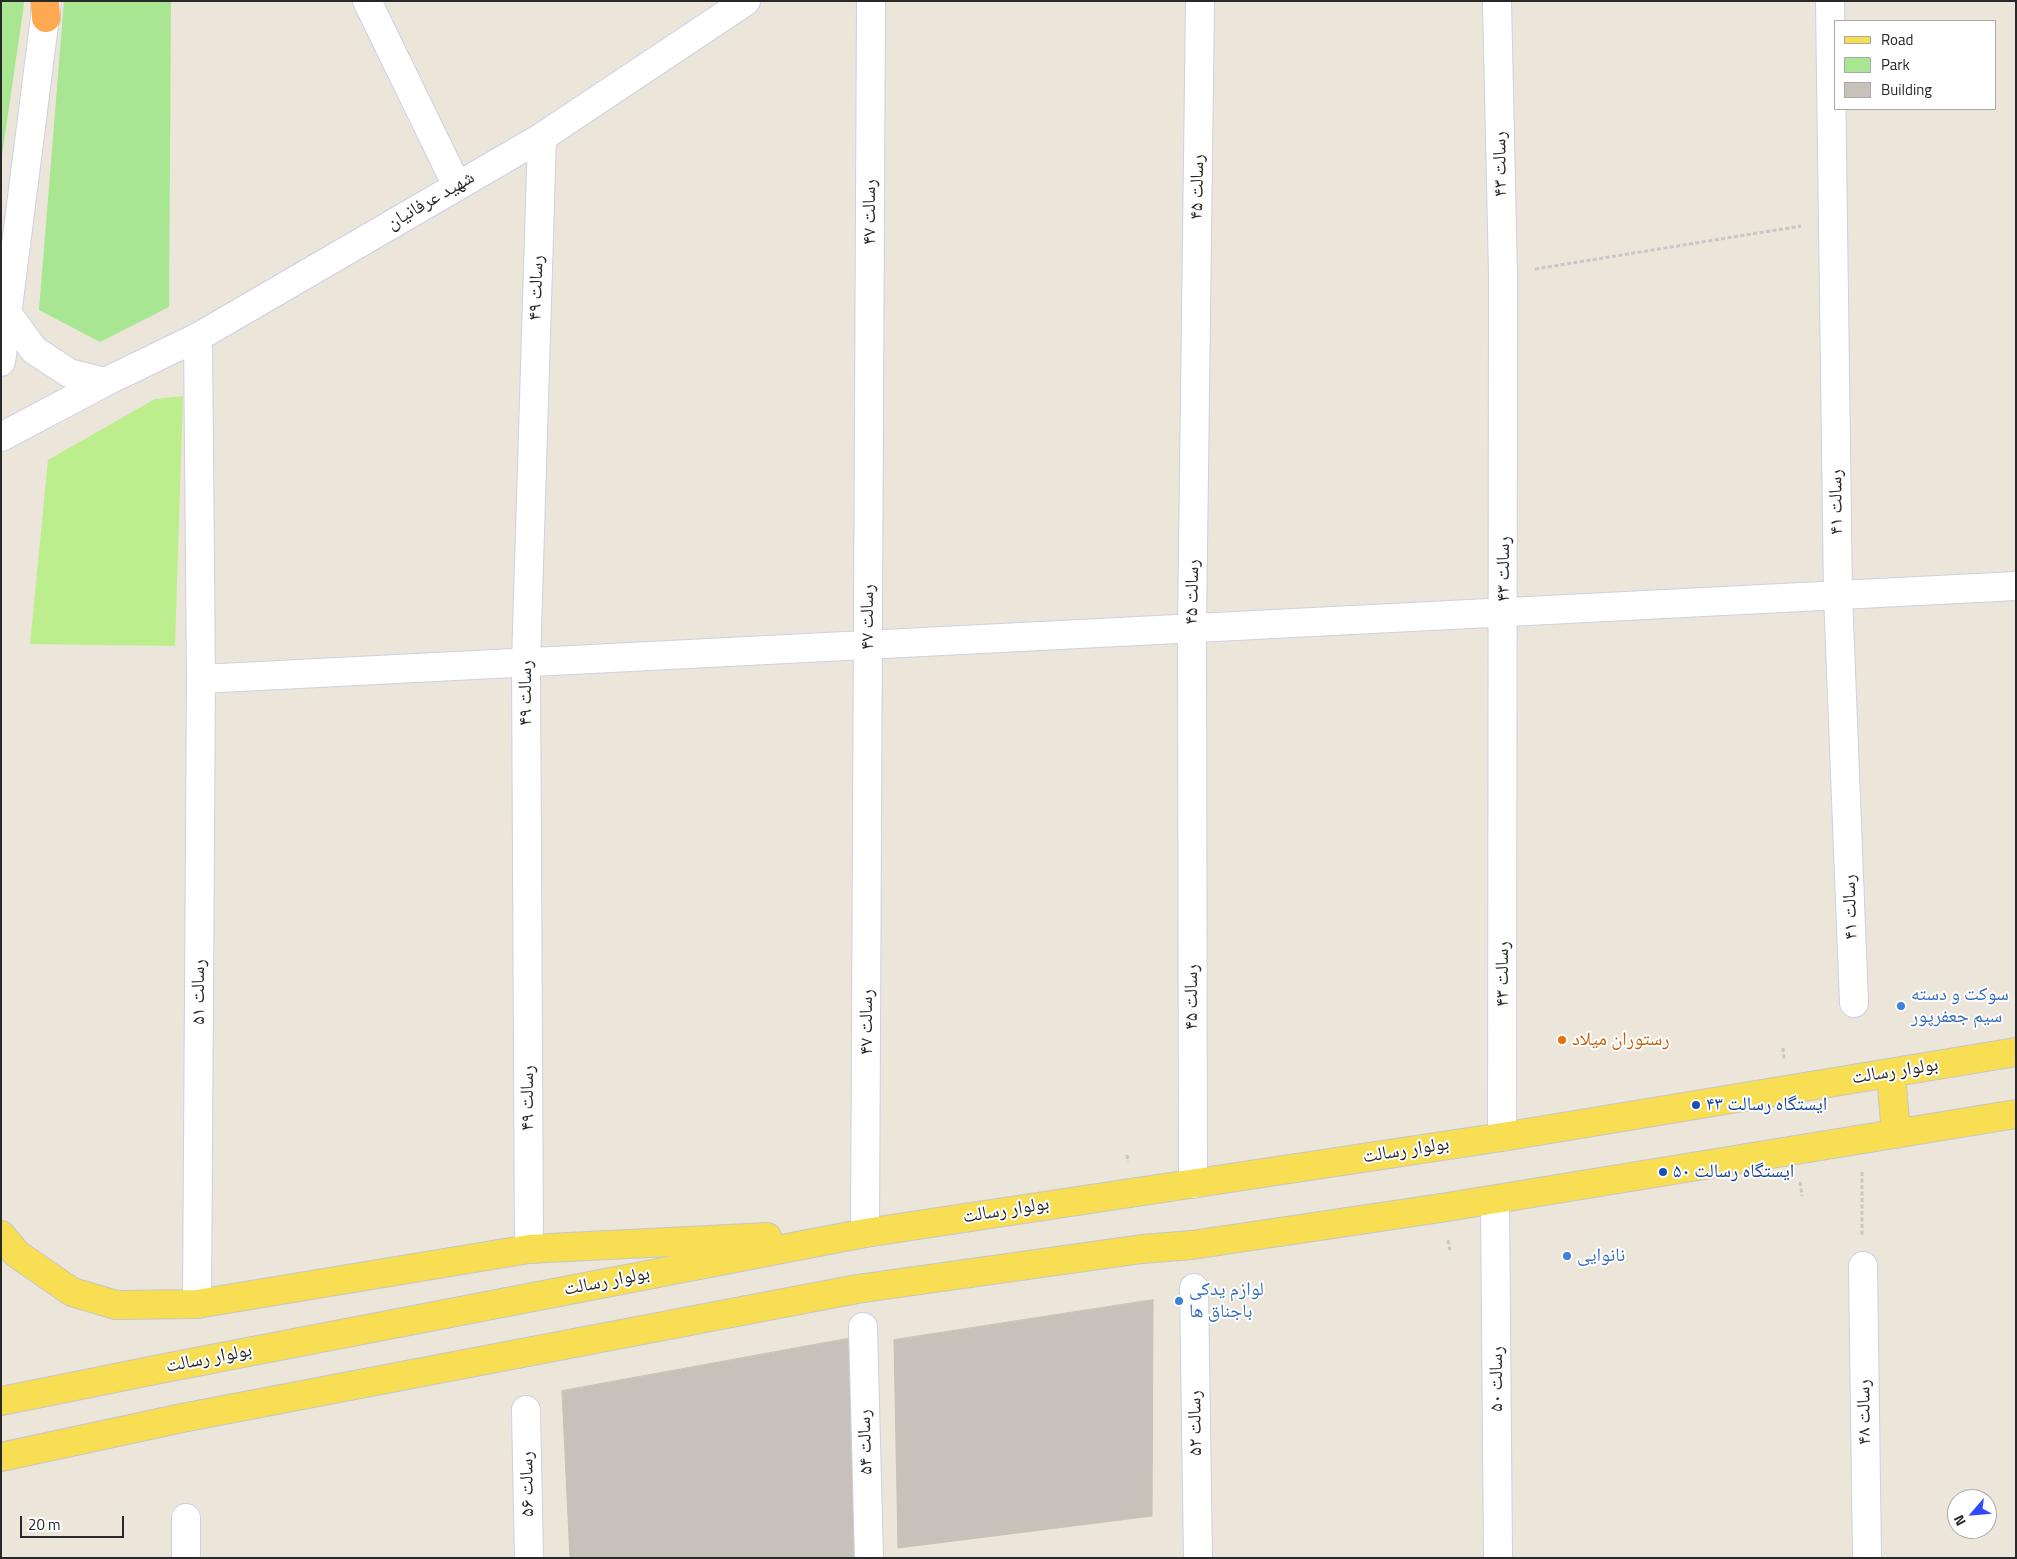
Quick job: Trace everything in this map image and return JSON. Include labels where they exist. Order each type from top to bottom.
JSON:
[{"type":"main road","name":"بولوار رسالت","points":[[1,1402],[165,1368],[866,1232],[1502,1137],[2016,1052]]},
{"type":"main road","points":[[1891,1073],[1896,1134]]},
{"type":"main road","points":[[1,1457],[182,1418],[857,1289],[1132,1251],[1192,1245],[1495,1200],[2016,1114]]},
{"type":"main road","points":[[1,1235],[17,1254],[72,1292],[116,1305],[196,1304],[529,1249],[866,1232]]},
{"type":"street","points":[[367,1],[457,186]]},
{"type":"street","name":"شهید عرفانیان","points":[[1,437],[106,382],[198,338],[542,137],[746,1]]},
{"type":"street","name":"رسالت ۴۷","points":[[866,1232],[871,1]]},
{"type":"street","name":"رسالت ۴۵","points":[[1193,1184],[1192,628],[1200,1]]},
{"type":"street","name":"رسالت ۴۳","points":[[1498,1],[1503,274],[1502,1137]]},
{"type":"street","name":"رسالت ۴۱","points":[[1830,1],[1838,595],[1854,1003]]},
{"type":"street","points":[[1,362],[46,7]]},
{"type":"street","name":"رسالت ۴۹","points":[[529,1249],[526,663],[542,137]]},
{"type":"street","points":[[7,313],[34,350],[69,373],[106,382]]},
{"type":"street","name":"رسالت ۵۱","points":[[196,1304],[201,679],[198,338]]},
{"type":"street","points":[[201,679],[2016,586]]},
{"type":"street","name":"رسالت ۵۰","points":[[1495,1200],[1498,1558]]},
{"type":"street","name":"رسالت ۴۸","points":[[1863,1266],[1867,1558]]},
{"type":"street","name":"رسالت ۵۲","points":[[1194,1288],[1198,1558]]},
{"type":"street","name":"رسالت ۵۴","points":[[863,1327],[869,1558]]},
{"type":"street","name":"رسالت ۵۶","points":[[526,1410],[529,1558]]},
{"type":"street","points":[[186,1518],[186,1558]]},
{"type":"path","points":[[1503,274],[1833,221]]},
{"type":"path","points":[[1861,1139],[1863,1266]]},
{"type":"green space","points":[[1,1],[24,1],[24,4],[1,162]]},
{"type":"green space","points":[[64,1],[171,1],[169,307],[100,342],[39,310]]},
{"type":"green space","points":[[183,396],[175,646],[30,644],[48,460],[155,399]]},
{"type":"building","points":[[1153,1300],[1152,1516],[898,1548],[894,1340]]},
{"type":"building","points":[[852,1338],[860,1558],[570,1558],[562,1391]]},
{"type":"place","name":"سوکت و دسته سیم جعفرپور","points":[[1901,1006]]},
{"type":"place","name":"رستوران میلاد","points":[[1562,1040]]},
{"type":"place","name":"ایستگاه رسالت ۴۳","points":[[1696,1105]]},
{"type":"place","name":"ایستگاه رسالت ۵۰","points":[[1663,1172]]},
{"type":"place","name":"نانوایی","points":[[1567,1256]]},
{"type":"place","name":"لوازم یدکی باجناق ها","points":[[1179,1301]]}]
